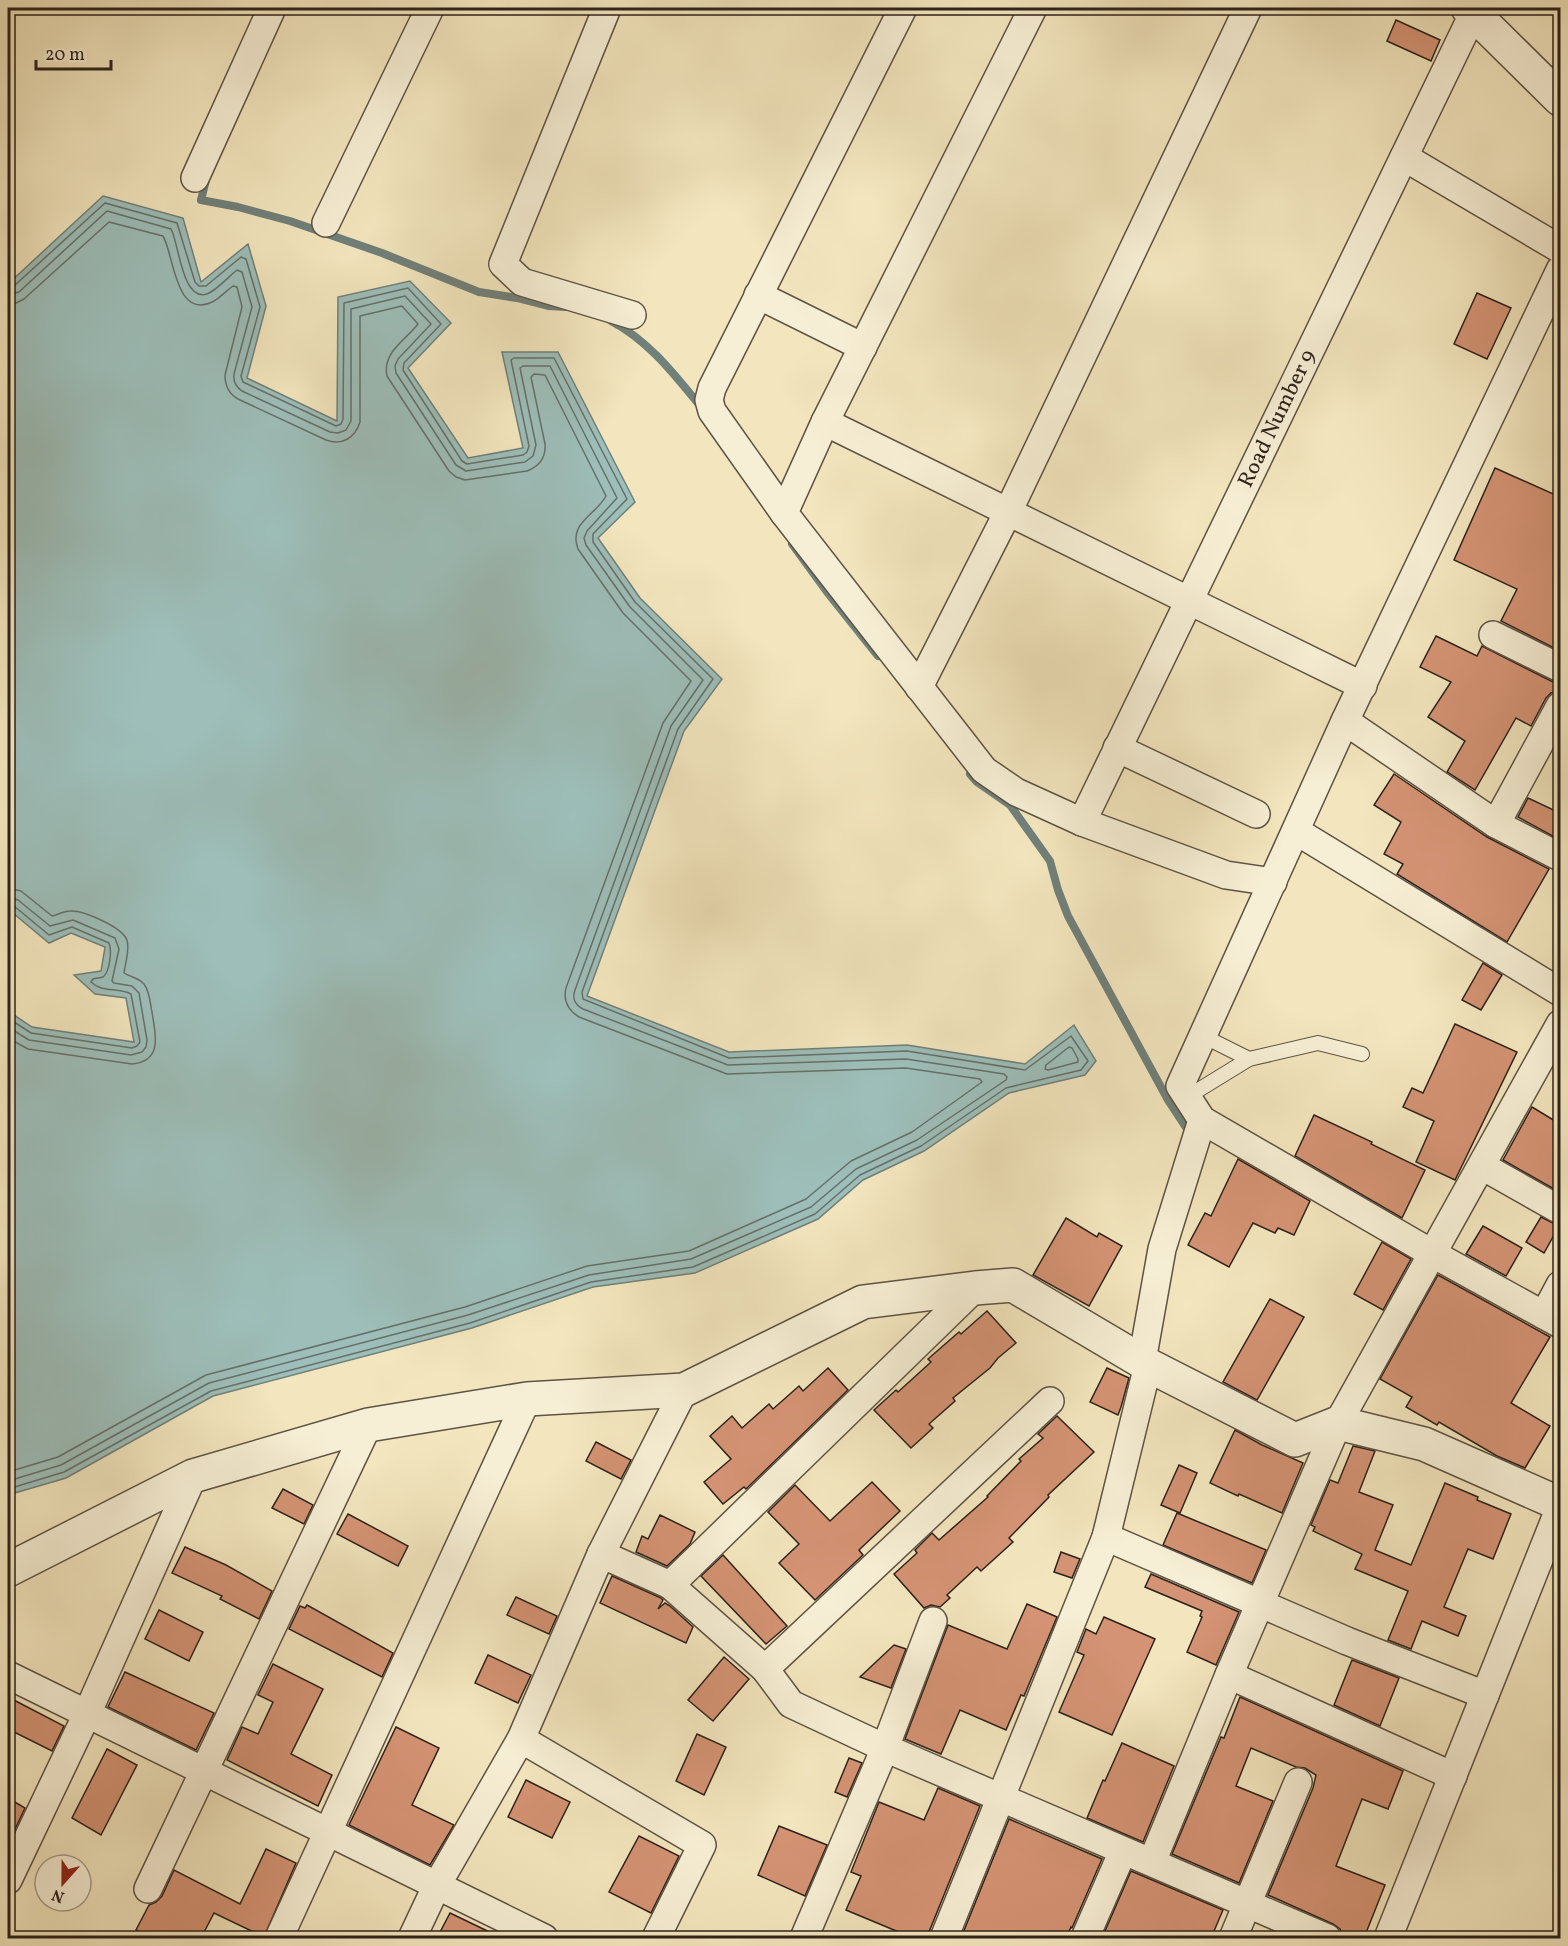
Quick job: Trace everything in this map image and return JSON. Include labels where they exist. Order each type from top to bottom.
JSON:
[{"type":"street","points":[[195,178],[272,8]]},
{"type":"street","points":[[326,223],[430,8]]},
{"type":"street","points":[[607,8],[503,264],[522,282],[632,315]]},
{"type":"street","points":[[903,8],[712,388],[709,400],[712,411],[784,513],[984,770],[1016,792],[1082,822],[1226,875],[1273,882]]},
{"type":"street","points":[[784,513],[825,422],[1033,8]]},
{"type":"street","points":[[919,687],[1008,512],[1248,8]]},
{"type":"street","points":[[1472,10],[1560,99]]},
{"type":"street","name":"Road Number 9","points":[[1082,822],[1404,157],[1472,10]]},
{"type":"street","points":[[1404,157],[1560,249]]},
{"type":"street","points":[[1560,270],[1345,722],[1180,1086],[1202,1120],[1552,1320],[1560,1285]]},
{"type":"street","points":[[758,295],[863,347]]},
{"type":"street","points":[[825,422],[1363,686]]},
{"type":"street","points":[[1493,635],[1560,668]]},
{"type":"street","points":[[1496,824],[1560,706]]},
{"type":"street","points":[[1345,722],[1496,824],[1560,857]]},
{"type":"street","points":[[1118,748],[1256,814]]},
{"type":"street","points":[[1296,831],[1560,992]]},
{"type":"street","points":[[1152,1862],[1229,1675],[1338,1423],[1482,1166],[1553,1057],[1560,1024]]},
{"type":"street","points":[[944,1938],[1106,1537],[1145,1363],[1162,1249],[1202,1120]]},
{"type":"street","points":[[1482,1166],[1560,1210]]},
{"type":"street","points":[[8,1570],[193,1476],[368,1425],[527,1399],[684,1390],[863,1302],[1013,1285],[1145,1363],[1295,1440],[1338,1423],[1424,1444],[1560,1505],[1388,1938]]},
{"type":"street","points":[[669,1585],[975,1288]]},
{"type":"street","points":[[412,1938],[437,1885],[521,1738],[601,1554],[684,1390]]},
{"type":"street","points":[[279,1938],[527,1399]]},
{"type":"street","points":[[765,1669],[1050,1401]]},
{"type":"street","points":[[148,1889],[368,1425]]},
{"type":"street","points":[[8,1880],[87,1714],[193,1476]]},
{"type":"street","points":[[1106,1537],[1261,1604],[1485,1695]]},
{"type":"street","points":[[601,1554],[669,1585],[765,1669],[791,1704],[885,1748],[1327,1938]]},
{"type":"street","points":[[804,1938],[885,1748],[933,1621]]},
{"type":"street","points":[[8,1675],[544,1938]]},
{"type":"street","points":[[1229,1675],[1453,1776]]},
{"type":"street","points":[[521,1738],[702,1845],[656,1938]]},
{"type":"street","points":[[1233,1938],[1298,1782]]},
{"type":"street","points":[[1085,1938],[1123,1851]]},
{"type":"lane","points":[[1203,1036],[1249,1059]]},
{"type":"lane","points":[[1187,1097],[1249,1059],[1318,1043],[1362,1054]]},
{"type":"water","points":[[103,196],[183,218],[201,282],[248,244],[266,306],[247,378],[337,421],[338,297],[410,281],[451,323],[408,368],[468,458],[523,448],[502,352],[558,352],[635,502],[598,538],[640,598],[722,679],[684,731],[587,996],[729,1052],[907,1045],[1025,1064],[1074,1025],[1096,1061],[1085,1075],[1009,1093],[924,1151],[863,1180],[818,1219],[695,1273],[593,1287],[472,1328],[213,1396],[66,1478],[8,1495],[8,1011],[32,1027],[134,1042],[126,998],[95,994],[74,975],[101,971],[105,947],[71,933],[49,943],[8,909],[8,284]]},
{"type":"building","points":[[1396,20],[1440,40],[1431,61],[1387,41]]},
{"type":"building","points":[[1477,293],[1511,308],[1487,359],[1454,344]]},
{"type":"building","points":[[1495,468],[1560,497],[1560,651],[1501,621],[1517,589],[1454,560]]},
{"type":"building","points":[[1436,636],[1477,656],[1482,646],[1560,684],[1557,691],[1546,698],[1531,726],[1516,718],[1475,790],[1447,772],[1465,741],[1428,717],[1451,682],[1420,667]]},
{"type":"building","points":[[1394,774],[1487,837],[1549,869],[1507,942],[1397,874],[1403,864],[1384,854],[1401,822],[1374,805]]},
{"type":"building","points":[[1528,798],[1560,813],[1560,840],[1518,817]]},
{"type":"building","points":[[1483,963],[1502,975],[1481,1010],[1462,1000]]},
{"type":"building","points":[[1455,1024],[1517,1052],[1455,1180],[1416,1162],[1434,1121],[1403,1107],[1412,1088],[1423,1093]]},
{"type":"building","points":[[1532,1107],[1560,1124],[1560,1178],[1554,1189],[1503,1160]]},
{"type":"building","points":[[1314,1115],[1425,1170],[1402,1218],[1295,1156]]},
{"type":"building","points":[[1238,1159],[1310,1201],[1294,1235],[1278,1228],[1275,1233],[1253,1223],[1229,1267],[1188,1245],[1205,1213],[1211,1216]]},
{"type":"building","points":[[1541,1217],[1559,1226],[1544,1253],[1526,1242]]},
{"type":"building","points":[[1066,1218],[1097,1237],[1099,1233],[1122,1246],[1089,1306],[1033,1275]]},
{"type":"building","points":[[1483,1226],[1522,1248],[1506,1276],[1466,1254]]},
{"type":"building","points":[[1382,1242],[1411,1259],[1383,1310],[1354,1294]]},
{"type":"building","points":[[1438,1275],[1550,1337],[1511,1403],[1550,1426],[1525,1468],[1497,1456],[1439,1422],[1437,1425],[1406,1407],[1412,1397],[1380,1379]]},
{"type":"building","points":[[1270,1299],[1304,1317],[1257,1400],[1223,1382]]},
{"type":"building","points":[[987,1311],[1016,1343],[953,1398],[955,1401],[929,1424],[933,1428],[911,1448],[874,1410],[931,1362],[928,1359]]},
{"type":"building","points":[[828,1368],[848,1390],[746,1489],[744,1487],[723,1504],[704,1482],[731,1459],[710,1436],[732,1416],[742,1428],[769,1404],[773,1409],[799,1386],[803,1391]]},
{"type":"building","points":[[1107,1368],[1129,1378],[1118,1415],[1090,1402]]},
{"type":"building","points":[[1057,1416],[1094,1452],[1048,1495],[1049,1497],[1009,1538],[1013,1542],[981,1571],[977,1567],[947,1595],[950,1598],[940,1607],[931,1605],[924,1608],[894,1574],[917,1553],[915,1550],[932,1533],[939,1540],[988,1497],[1021,1461],[1019,1459],[1043,1438],[1038,1434]]},
{"type":"building","points":[[1235,1430],[1303,1463],[1282,1513],[1210,1483]]},
{"type":"building","points":[[596,1442],[631,1460],[621,1479],[586,1461]]},
{"type":"building","points":[[1353,1446],[1375,1451],[1359,1492],[1393,1505],[1375,1550],[1411,1565],[1445,1483],[1511,1514],[1493,1559],[1468,1549],[1444,1607],[1466,1616],[1458,1636],[1422,1621],[1411,1649],[1388,1640],[1408,1591],[1355,1569],[1362,1554],[1313,1531],[1315,1527],[1311,1525],[1330,1480],[1338,1483]]},
{"type":"building","points":[[1179,1465],[1197,1473],[1180,1513],[1161,1505]]},
{"type":"building","points":[[872,1482],[900,1511],[859,1550],[863,1555],[815,1600],[779,1563],[799,1544],[768,1512],[795,1485],[830,1521]]},
{"type":"building","points":[[283,1489],[313,1505],[304,1524],[272,1508]]},
{"type":"building","points":[[1177,1513],[1266,1550],[1252,1583],[1163,1545]]},
{"type":"building","points":[[348,1514],[408,1546],[398,1566],[337,1534]]},
{"type":"building","points":[[660,1515],[695,1532],[690,1544],[667,1566],[636,1552],[642,1536],[648,1539]]},
{"type":"building","points":[[185,1547],[226,1565],[272,1591],[259,1619],[220,1599],[222,1596],[172,1573]]},
{"type":"building","points":[[1061,1552],[1080,1559],[1072,1578],[1054,1572]]},
{"type":"building","points":[[723,1555],[787,1626],[766,1644],[701,1576]]},
{"type":"building","points":[[1151,1574],[1239,1612],[1216,1665],[1187,1652],[1202,1617],[1200,1616],[1202,1611],[1145,1587]]},
{"type":"building","points":[[612,1576],[661,1598],[663,1600],[658,1609],[665,1603],[670,1606],[693,1627],[686,1643],[600,1603]]},
{"type":"building","points":[[516,1597],[557,1616],[549,1634],[507,1615]]},
{"type":"building","points":[[1027,1604],[1057,1617],[1024,1696],[1021,1695],[1006,1730],[960,1710],[941,1754],[905,1739],[948,1625],[1007,1649]]},
{"type":"building","points":[[307,1605],[393,1653],[382,1677],[289,1629],[300,1606],[305,1608]]},
{"type":"building","points":[[159,1610],[203,1632],[189,1661],[145,1639]]},
{"type":"building","points":[[1104,1617],[1155,1639],[1112,1735],[1059,1712],[1084,1655],[1077,1652],[1086,1629],[1096,1634]]},
{"type":"building","points":[[894,1645],[906,1649],[891,1688],[860,1677]]},
{"type":"building","points":[[488,1655],[531,1675],[518,1703],[475,1683]]},
{"type":"building","points":[[724,1657],[749,1679],[713,1721],[688,1700]]},
{"type":"building","points":[[1352,1660],[1399,1678],[1380,1726],[1334,1705]]},
{"type":"building","points":[[273,1664],[323,1689],[291,1754],[332,1775],[318,1806],[227,1760],[242,1727],[258,1734],[273,1702],[258,1695]]},
{"type":"building","points":[[125,1672],[214,1713],[196,1750],[108,1707]]},
{"type":"building","points":[[8,1697],[64,1726],[52,1751],[8,1729]]},
{"type":"building","points":[[1240,1697],[1403,1771],[1388,1809],[1362,1799],[1336,1866],[1385,1885],[1364,1938],[1343,1936],[1340,1929],[1333,1924],[1268,1895],[1313,1788],[1316,1775],[1305,1768],[1296,1767],[1251,1748],[1236,1786],[1273,1801],[1239,1883],[1172,1854]]},
{"type":"building","points":[[396,1727],[439,1748],[412,1805],[454,1825],[430,1865],[349,1825]]},
{"type":"building","points":[[697,1734],[726,1747],[704,1795],[676,1781]]},
{"type":"building","points":[[1122,1743],[1174,1766],[1143,1842],[1087,1818]]},
{"type":"building","points":[[107,1749],[137,1765],[101,1835],[72,1818]]},
{"type":"building","points":[[849,1758],[862,1763],[847,1797],[835,1792]]},
{"type":"building","points":[[526,1780],[570,1802],[552,1838],[508,1817]]},
{"type":"building","points":[[938,1788],[980,1806],[929,1932],[929,1938],[913,1938],[846,1910],[861,1876],[851,1872],[879,1802],[924,1820]]},
{"type":"building","points":[[8,1798],[25,1808],[8,1844]]},
{"type":"building","points":[[1009,1819],[1102,1859],[1066,1938],[961,1938]]},
{"type":"building","points":[[779,1826],[827,1845],[805,1896],[758,1875]]},
{"type":"building","points":[[639,1836],[679,1856],[651,1913],[609,1892]]},
{"type":"building","points":[[266,1849],[296,1863],[264,1937],[214,1913],[201,1938],[152,1938],[136,1930],[149,1905],[162,1896],[174,1870],[240,1904]]},
{"type":"building","points":[[1131,1871],[1223,1910],[1211,1938],[1102,1938]]},
{"type":"building","points":[[450,1913],[502,1938],[437,1938]]},
{"type":"waterway","points":[[206,180],[201,200],[290,221],[382,253],[479,292],[548,306],[565,307]]},
{"type":"waterway","points":[[611,321],[649,348],[701,407]]},
{"type":"waterway","points":[[792,544],[878,656]]},
{"type":"waterway","points":[[970,774],[977,782],[1010,805],[1050,861],[1068,916],[1168,1100],[1191,1135]]}]
